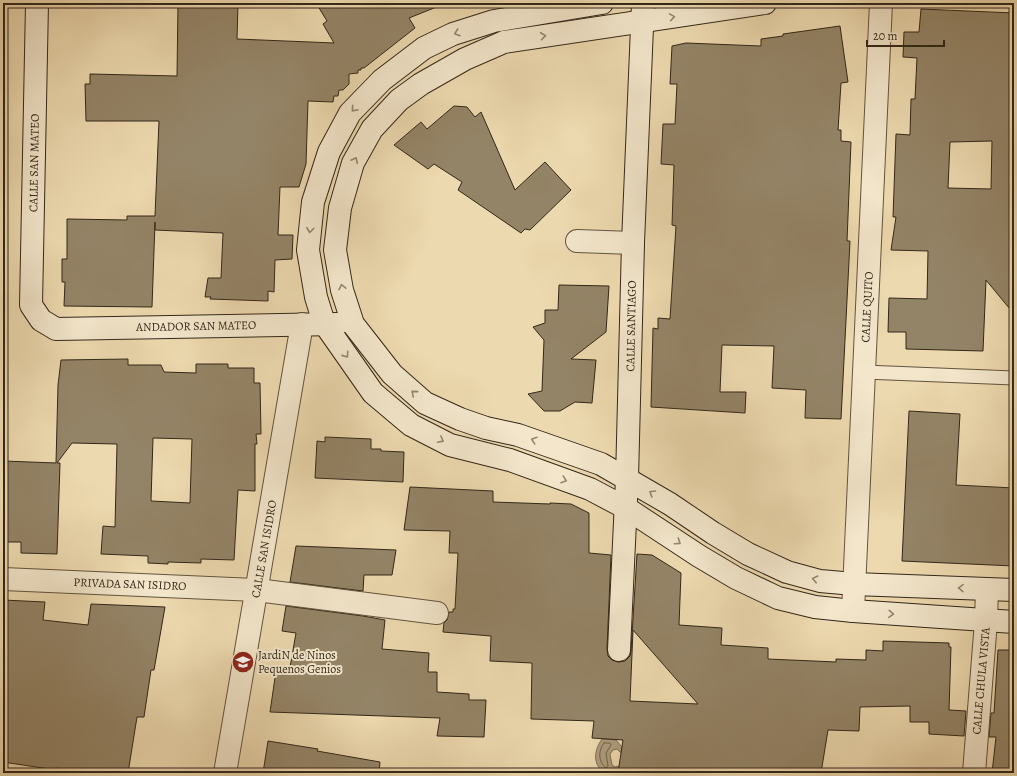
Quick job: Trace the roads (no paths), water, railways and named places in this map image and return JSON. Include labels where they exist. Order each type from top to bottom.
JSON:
[{"type":"street","name":"CALLE SAN MATEO","points":[[37,3],[31,304],[41,320]]},
{"type":"street","points":[[602,3],[494,21],[453,34],[424,48],[382,80],[350,113],[329,152],[313,202],[308,250],[316,297],[324,323],[373,393],[411,425],[450,445],[510,460],[590,489],[626,508],[699,556],[736,578],[778,598],[815,607],[852,612],[1014,622]]},
{"type":"street","points":[[765,3],[642,12],[504,42],[459,62],[421,84],[399,100],[372,129],[353,163],[340,208],[335,250],[342,290],[353,324],[392,374],[425,403],[460,419],[486,428],[518,435],[601,464],[670,504],[719,537],[786,572],[820,581],[854,584],[1014,590]]},
{"type":"street","name":"CALLE QUITO","points":[[852,612],[881,3]]},
{"type":"street","name":"CALLE SANTIAGO","points":[[619,650],[626,508],[633,243],[642,12]]},
{"type":"street","points":[[382,80],[399,100]]},
{"type":"street","points":[[577,241],[633,243]]},
{"type":"street","name":"ANDADOR SAN MATEO","points":[[41,320],[56,329],[324,323],[353,324]]},
{"type":"street","name":"CALLE SAN ISIDRO","points":[[225,773],[302,324]]},
{"type":"street","points":[[480,452],[486,428]]},
{"type":"street","name":"PRIVADA SAN ISIDRO","points":[[3,579],[257,590],[437,613]]},
{"type":"street","name":"CALLE CHULA VISTA","points":[[974,773],[986,621],[987,589]]},
{"type":"lane","points":[[864,372],[1014,378]]},
{"type":"water","points":[[602,739],[616,740],[622,747],[621,753],[617,749],[613,750],[610,754],[612,765],[615,767],[619,766],[619,772],[605,773],[598,766],[596,762],[596,752]]},
{"type":"place","name":"JardiN de Ninos Pequenos Genios","points":[[243,662]]}]
